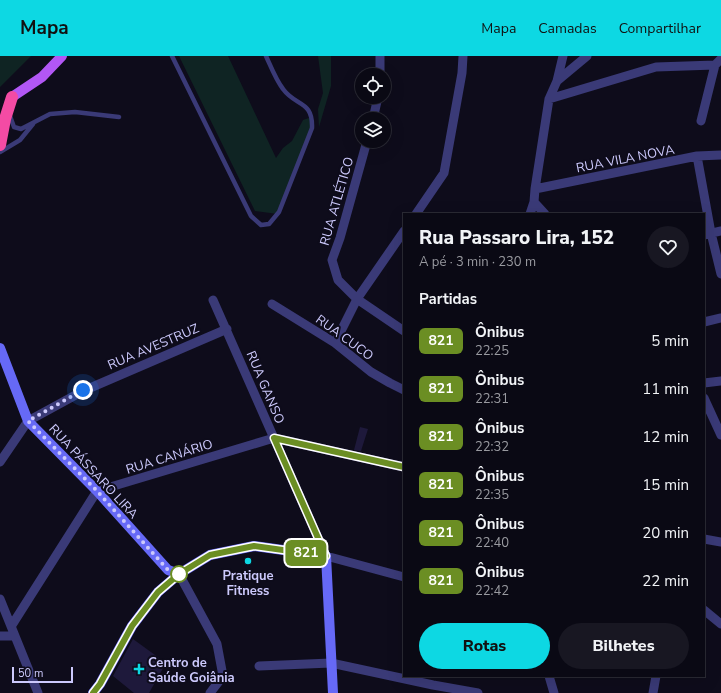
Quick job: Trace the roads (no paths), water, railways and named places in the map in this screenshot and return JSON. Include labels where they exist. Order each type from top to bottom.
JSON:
[{"type":"highway","points":[[0,145],[2,140],[4,108],[12,97]]},
{"type":"main road","points":[[12,97],[42,77],[62,56]]},
{"type":"street","points":[[380,56],[380,68]]},
{"type":"street","points":[[417,213],[444,173],[462,73],[463,56]]},
{"type":"street","points":[[530,213],[534,202],[549,99],[557,81],[563,56]]},
{"type":"street","points":[[557,81],[587,56]]},
{"type":"street","points":[[549,99],[656,67],[718,62],[701,121]]},
{"type":"street","name":"RUA ATLÉTICO","points":[[365,148],[340,238],[332,260],[338,280],[357,299],[403,330]]},
{"type":"street","name":"RUA VILA NOVA","points":[[535,189],[697,156],[721,155]]},
{"type":"street","points":[[697,156],[708,234],[721,274]]},
{"type":"street","points":[[534,202],[544,213]]},
{"type":"street","points":[[708,234],[721,231]]},
{"type":"street","points":[[335,343],[357,299],[403,232]]},
{"type":"street","name":"RUA GANSO","points":[[213,300],[326,556],[333,693]]},
{"type":"street","name":"RUA CUCO","points":[[272,304],[335,343],[371,372],[403,390]]},
{"type":"street","points":[[705,322],[721,318]]},
{"type":"street","name":"RUA AVESTRUZ","points":[[0,462],[28,421],[83,390],[227,329]]},
{"type":"street","name":"RUA PÁSSARO LIRA","points":[[0,348],[28,421],[97,491],[168,570],[179,574]]},
{"type":"street","points":[[705,383],[721,381]]},
{"type":"street","points":[[705,400],[721,435]]},
{"type":"street","name":"RUA CANÁRIO","points":[[97,491],[274,438],[403,467]]},
{"type":"street","points":[[12,625],[97,491]]},
{"type":"street","points":[[705,539],[721,542]]},
{"type":"street","points":[[93,693],[100,684],[132,626],[158,592],[179,574],[210,555],[254,546],[326,556],[403,577]]},
{"type":"street","points":[[179,574],[217,644],[223,676],[210,693]]},
{"type":"street","points":[[0,598],[38,693]]},
{"type":"street","points":[[705,611],[721,624]]},
{"type":"street","points":[[0,636],[15,636]]},
{"type":"street","points":[[259,666],[331,663],[433,689],[478,693]]},
{"type":"street","points":[[549,677],[554,693]]},
{"type":"street","points":[[653,693],[656,677]]},
{"type":"lane","points":[[172,56],[251,216],[261,225],[269,224],[279,212],[312,128],[312,117],[307,107],[288,96],[266,56]]},
{"type":"lane","points":[[4,108],[14,127],[21,129],[50,114],[75,112],[119,116]]},
{"type":"lane","points":[[0,152],[20,140],[35,123]]},
{"type":"place","name":"Pratique Fitness","points":[[248,561]]},
{"type":"place","name":"Centro de Saúde Goiânia","points":[[139,669]]}]
